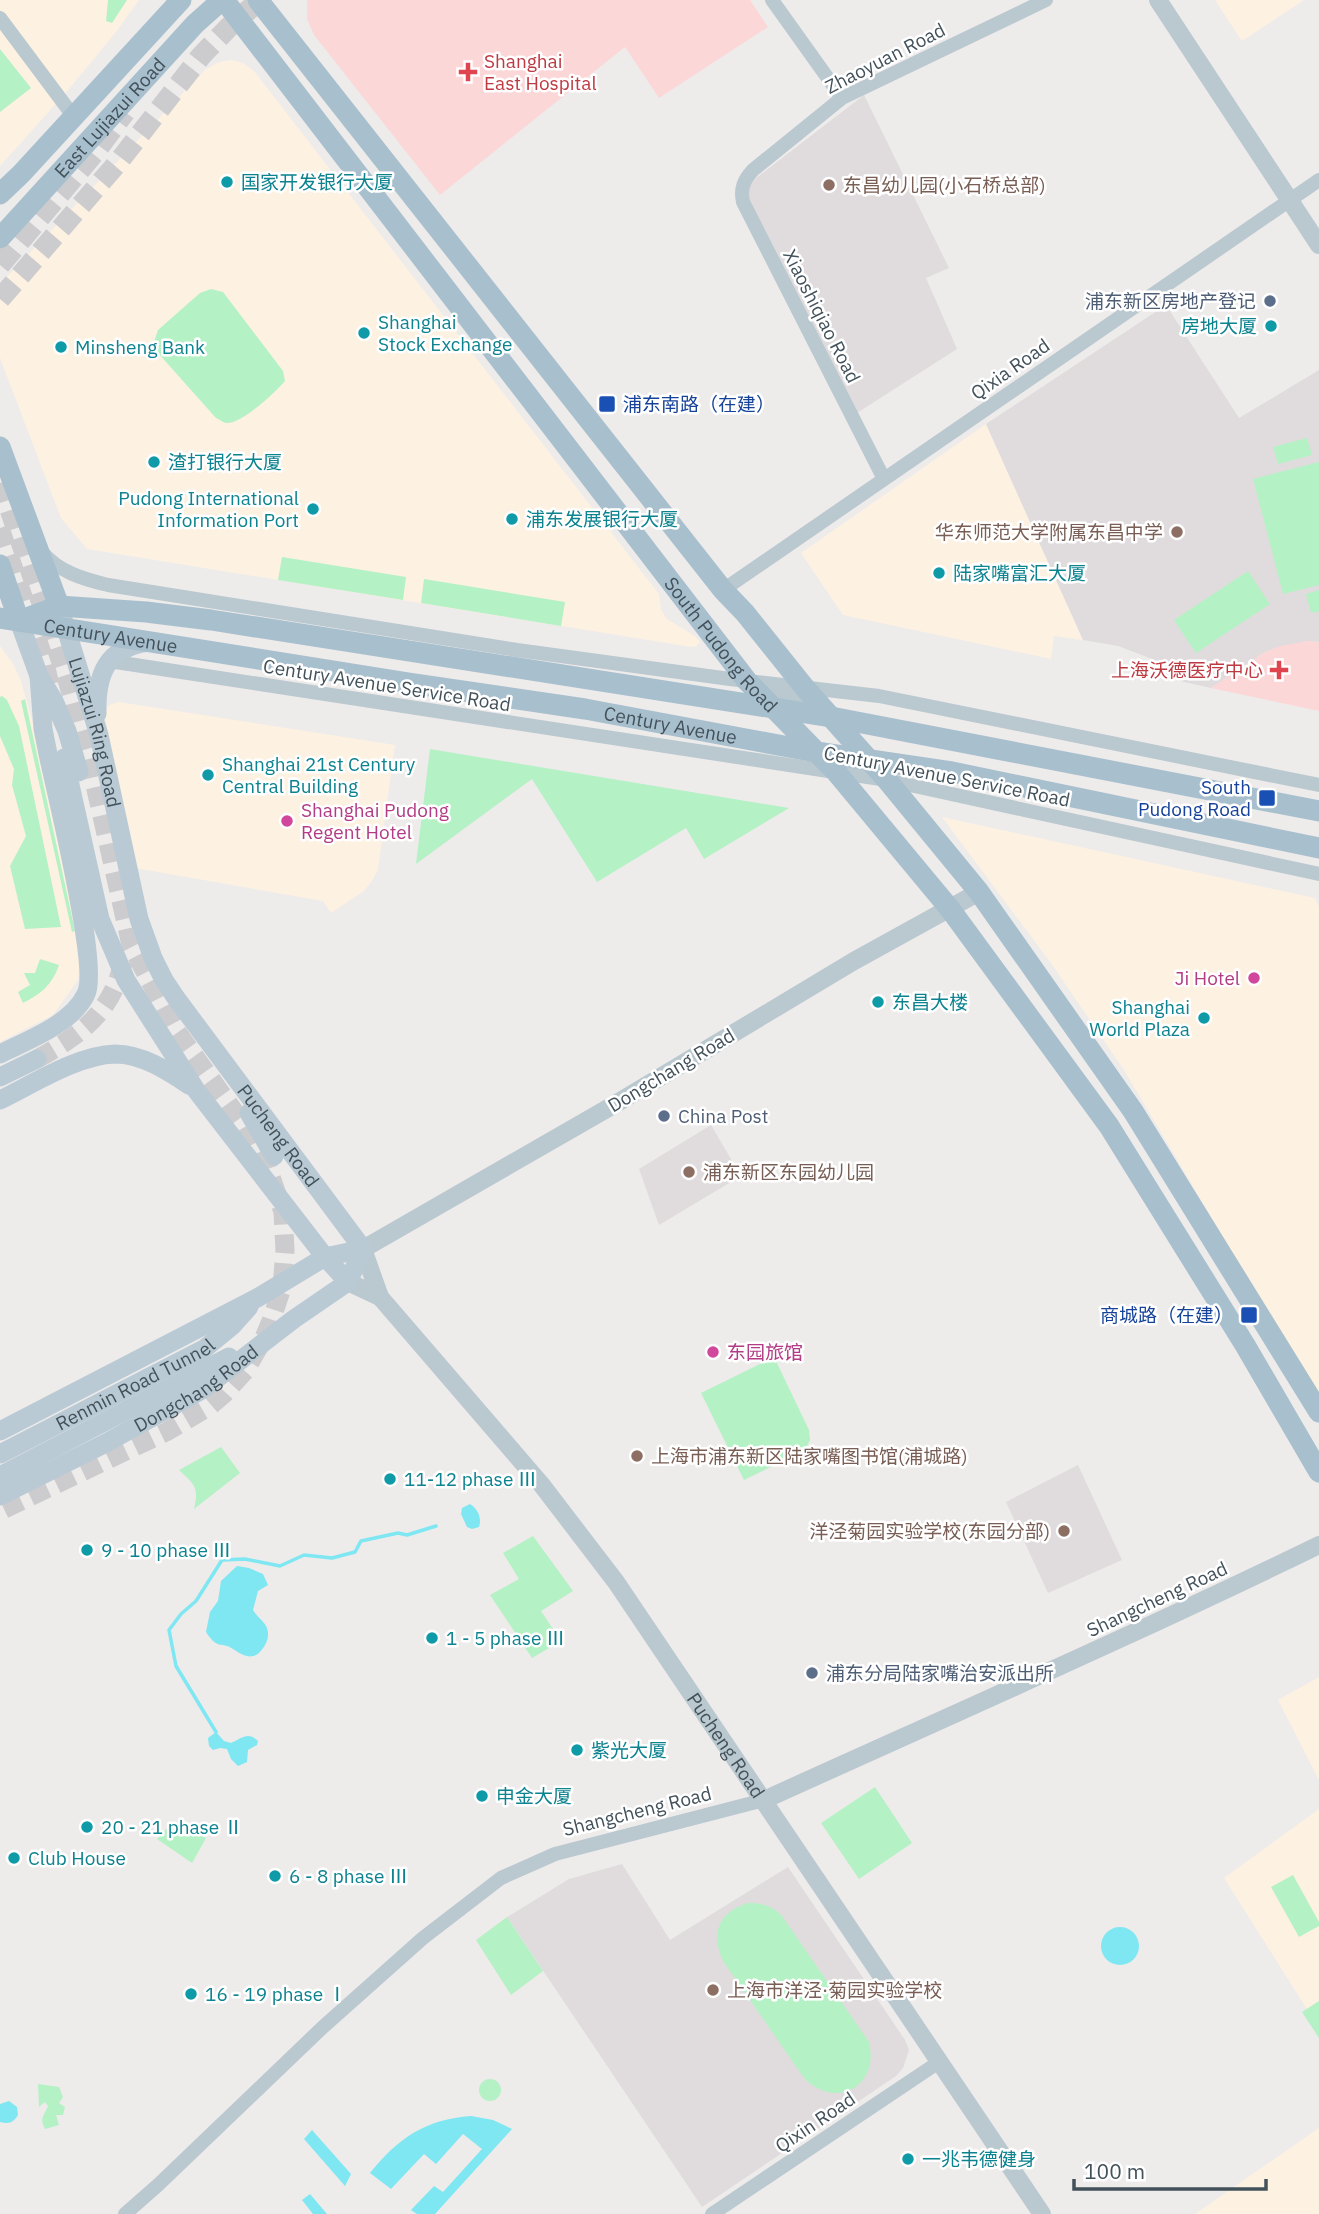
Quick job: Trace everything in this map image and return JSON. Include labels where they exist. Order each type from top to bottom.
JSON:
[{"type":"main road","name":"East Lujiazui Road","points":[[0,194],[181,0]]},
{"type":"main road","name":"East Lujiazui Road","points":[[0,238],[195,24],[223,0]]},
{"type":"main road","name":"South Pudong Road","points":[[223,0],[747,681],[837,773],[950,909],[1109,1126],[1245,1345],[1319,1472]]},
{"type":"main road","name":"South Pudong Road","points":[[258,0],[723,590],[887,780],[979,892],[1133,1111],[1319,1412]]},
{"type":"main road","name":"Lujiazui Ring Road","points":[[0,447],[59,607],[99,735],[139,919],[164,980]]},
{"type":"main road","name":"Lujiazui Ring Road","points":[[0,565],[9,620],[61,715],[74,751],[116,929],[149,1018]]},
{"type":"main road","name":"Century Avenue","points":[[9,620],[59,607],[146,612],[211,620],[831,717],[1319,811]]},
{"type":"main road","name":"Century Avenue","points":[[9,620],[585,709],[816,752],[952,772],[1319,848]]},
{"type":"main road","points":[[99,735],[99,684],[109,661],[129,646],[150,642]]},
{"type":"main road","name":"Lujiazui Ring Road","points":[[39,676],[45,741],[84,926],[90,967],[87,993]]},
{"type":"main road","points":[[64,758],[100,919],[121,971],[149,1018]]},
{"type":"main road","points":[[0,1054],[49,1029],[75,1009],[87,993],[100,958],[100,919]]},
{"type":"main road","name":"Pucheng Road","points":[[164,980],[363,1249]]},
{"type":"main road","points":[[176,998],[187,1026],[254,1119],[274,1156]]},
{"type":"main road","name":"Pucheng Road","points":[[149,1018],[196,1090],[348,1282]]},
{"type":"main road","points":[[0,1100],[82,1061],[116,1054],[132,1056],[162,1068],[196,1090]]},
{"type":"main road","points":[[0,1077],[37,1059]]},
{"type":"main road","points":[[348,1282],[363,1249]]},
{"type":"main road","name":"Dongchang Road","points":[[0,1432],[257,1298],[325,1256],[363,1249]]},
{"type":"main road","name":"Dongchang Road","points":[[0,1496],[106,1443],[202,1390],[294,1319],[348,1282]]},
{"type":"main road","name":"Renmin Road Tunnel","points":[[0,1454],[204,1349],[232,1326],[257,1298]]},
{"type":"main road","name":"Renmin Road Tunnel","points":[[0,1476],[218,1364],[294,1319]]},
{"type":"street","points":[[772,0],[842,98]]},
{"type":"street","name":"Zhaoyuan Road","points":[[753,170],[842,98],[1046,0]]},
{"type":"street","points":[[1158,0],[1319,245]]},
{"type":"street","points":[[0,18],[74,117]]},
{"type":"street","name":"Xiaoshiqiao Road","points":[[753,170],[742,186],[743,202],[884,480]]},
{"type":"street","name":"Qixia Road","points":[[723,590],[1319,180]]},
{"type":"street","name":"Century Avenue Service Road","points":[[34,538],[51,562],[62,570],[108,585],[517,650],[878,696],[1319,785]]},
{"type":"street","name":"Century Avenue Service Road","points":[[109,661],[887,780],[1319,874]]},
{"type":"street","name":"Century Avenue Service Road","points":[[747,681],[831,717]]},
{"type":"street","name":"Dongchang Road","points":[[363,1249],[617,1103],[854,961],[979,892]]},
{"type":"street","name":"Pucheng Road","points":[[363,1249],[380,1297],[541,1485],[616,1582],[1042,2214]]},
{"type":"street","name":"Pucheng Road","points":[[348,1282],[380,1297]]},
{"type":"street","name":"Shangcheng Road","points":[[125,2214],[323,2027],[423,1938],[501,1878],[555,1854],[764,1800],[1192,1606],[1319,1545]]},
{"type":"street","name":"Qixin Road","points":[[712,2214],[939,2062]]},
{"type":"shaded area","points":[[0,0],[139,0],[69,89],[0,166]]},
{"type":"shaded area","name":"Shanghai East Hospital","points":[[307,0],[750,0],[768,27],[659,98],[625,47],[440,195],[314,35],[307,19]]},
{"type":"shaded area","points":[[1215,0],[1304,0],[1242,41]]},
{"type":"shaded area","points":[[231,60],[243,63],[254,71],[659,594],[661,610],[667,619],[695,636],[700,642],[697,646],[87,549],[61,518],[0,358],[0,284],[206,69],[219,62]]},
{"type":"shaded area","points":[[864,95],[949,268],[926,278],[957,349],[857,413],[749,200],[749,187],[756,178]]},
{"type":"shaded area","name":"华东师范大学附属东昌中学","points":[[1166,305],[1239,418],[1319,370],[1319,642],[1308,641],[1265,652],[1211,688],[1149,674],[1152,659],[1118,646],[1083,640],[986,424]]},
{"type":"shaded area","points":[[986,424],[1083,640],[1054,636],[1051,659],[843,615],[801,553]]},
{"type":"shaded area","name":"上海沃德医疗中心","points":[[1308,641],[1319,642],[1319,711],[1211,688],[1265,652]]},
{"type":"shaded area","points":[[0,646],[20,678],[33,723],[81,938],[81,959],[78,980],[53,1015],[0,1042]]},
{"type":"shaded area","points":[[119,702],[395,745],[378,869],[372,881],[364,891],[331,913],[323,901],[135,868],[104,713],[109,705]]},
{"type":"shaded area","points":[[942,817],[1315,898],[1319,907],[1319,1399],[1124,1070],[1053,966]]},
{"type":"shaded area","name":"浦东新区东园幼儿园","points":[[711,1125],[741,1176],[659,1225],[639,1169]]},
{"type":"shaded area","name":"洋泾菊园实验学校(东园分部)","points":[[1078,1465],[1122,1560],[1048,1593],[1006,1502]]},
{"type":"shaded area","points":[[1319,1677],[1319,1780],[1278,1700]]},
{"type":"shaded area","points":[[1319,1809],[1319,2001],[1307,2009],[1224,1878]]},
{"type":"shaded area","name":"上海市洋泾·菊园实验学校","points":[[622,1864],[670,1940],[788,1867],[905,2040],[909,2050],[903,2068],[896,2076],[702,2207],[507,1917],[569,1879]]},
{"type":"shaded area","points":[[1319,2128],[1319,2214],[1195,2214]]},
{"type":"green space","points":[[108,0],[127,0],[112,23],[106,21]]},
{"type":"green space","points":[[0,49],[31,88],[0,112]]},
{"type":"green space","points":[[211,289],[223,292],[283,371],[285,381],[257,407],[240,419],[226,423],[216,418],[158,353],[154,342],[158,330],[200,293]]},
{"type":"green space","points":[[1307,438],[1312,455],[1278,464],[1273,447]]},
{"type":"green space","points":[[1319,462],[1319,585],[1283,594],[1253,479]]},
{"type":"green space","points":[[282,557],[406,577],[403,600],[278,580]]},
{"type":"green space","points":[[1248,571],[1270,604],[1196,653],[1174,620]]},
{"type":"green space","points":[[424,579],[565,602],[561,626],[421,603]]},
{"type":"green space","points":[[1319,590],[1319,611],[1311,613],[1306,594]]},
{"type":"green space","points":[[2,696],[7,700],[19,726],[61,927],[25,929],[10,866],[26,836],[12,785],[14,769],[0,736]]},
{"type":"green space","points":[[25,699],[75,931],[72,932],[21,701]]},
{"type":"green space","points":[[430,749],[789,808],[704,859],[686,828],[597,882],[532,779],[416,864]]},
{"type":"green space","points":[[40,959],[59,965],[45,988],[23,1003],[18,992],[30,985],[24,973],[35,973]]},
{"type":"green space","points":[[774,1357],[809,1430],[810,1440],[805,1450],[744,1480],[701,1393]]},
{"type":"green space","points":[[221,1447],[240,1473],[194,1509],[196,1491],[189,1479],[179,1470]]},
{"type":"green space","points":[[533,1536],[573,1591],[541,1611],[561,1641],[532,1658],[490,1595],[519,1579],[503,1553]]},
{"type":"green space","points":[[875,1787],[912,1843],[859,1879],[821,1823]]},
{"type":"green space","points":[[172,1823],[206,1838],[192,1863],[157,1839]]},
{"type":"green space","points":[[1293,1875],[1319,1922],[1319,1926],[1299,1937],[1271,1887]]},
{"type":"green space","points":[[748,1903],[766,1906],[782,1916],[869,2042],[871,2058],[868,2071],[852,2089],[841,2093],[829,2092],[804,2078],[723,1961],[717,1941],[720,1925],[730,1912]]},
{"type":"green space","points":[[507,1917],[543,1971],[511,1995],[476,1940]]},
{"type":"green space","points":[[1319,2001],[1319,2038],[1302,2012]]},
{"type":"green space","points":[[490,2079],[498,2082],[501,2090],[498,2098],[490,2101],[482,2098],[479,2090],[482,2082]]},
{"type":"green space","points":[[38,2084],[59,2087],[63,2097],[59,2103],[65,2107],[63,2115],[56,2115],[59,2125],[45,2129],[42,2120],[48,2106],[45,2102],[39,2107]]},
{"type":"water","points":[[470,1504],[480,1517],[479,1527],[472,1529],[467,1527],[461,1514],[462,1508]]},
{"type":"water","points":[[237,1566],[263,1574],[268,1585],[258,1591],[253,1610],[268,1632],[262,1650],[254,1656],[217,1644],[206,1632],[210,1612],[218,1601],[221,1581]]},
{"type":"water","points":[[216,1732],[224,1741],[231,1743],[248,1736],[258,1741],[257,1745],[248,1750],[247,1762],[238,1766],[227,1749],[213,1750],[209,1746],[208,1738]]},
{"type":"water","points":[[1120,1927],[1134,1932],[1139,1946],[1134,1960],[1120,1965],[1106,1960],[1101,1946],[1106,1932]]},
{"type":"water","points":[[9,2101],[17,2107],[18,2115],[10,2122],[0,2122],[0,2104]]},
{"type":"water","points":[[471,2116],[493,2120],[512,2129],[435,2214],[417,2214],[411,2210],[434,2186],[443,2192],[482,2149],[463,2134],[436,2164],[424,2154],[391,2189],[370,2173],[391,2150],[414,2132],[440,2121]]},
{"type":"water","points":[[312,2130],[351,2174],[345,2186],[304,2139]]},
{"type":"water","points":[[310,2194],[327,2214],[313,2214],[302,2200]]},
{"type":"waterway","points":[[216,1732],[176,1666],[169,1630],[181,1614],[196,1601],[222,1560],[245,1559],[280,1566],[304,1555],[332,1558],[355,1552],[361,1541],[398,1533],[407,1535],[436,1526]]},
{"type":"tunnel","points":[[0,299],[120,160],[201,56],[260,0]]},
{"type":"tunnel","points":[[0,265],[96,151],[125,112]]},
{"type":"tunnel","points":[[0,483],[68,683],[88,754],[131,945],[175,1029],[244,1125],[268,1168],[283,1212],[285,1250],[282,1288],[263,1340],[245,1371],[224,1394],[210,1406],[166,1432],[0,1511]]},
{"type":"tunnel","points":[[0,528],[44,659],[52,694]]},
{"type":"tunnel","points":[[37,1059],[81,1030],[104,1007],[119,977],[124,958]]},
{"type":"place","name":"Shanghai East Hospital","points":[[468,72]]},
{"type":"place","name":"国家开发银行大厦","points":[[227,182]]},
{"type":"place","name":"东昌幼儿园(小石桥总部)","points":[[829,185]]},
{"type":"place","name":"浦东新区房地产登记","points":[[1270,301]]},
{"type":"place","name":"房地大厦","points":[[1271,326]]},
{"type":"place","name":"Shanghai Stock Exchange","points":[[364,333]]},
{"type":"place","name":"Minsheng Bank","points":[[61,347]]},
{"type":"place","name":"浦东南路（在建）","points":[[607,404]]},
{"type":"place","name":"渣打银行大厦","points":[[154,462]]},
{"type":"place","name":"Pudong International Information Port","points":[[313,509]]},
{"type":"place","name":"浦东发展银行大厦","points":[[512,519]]},
{"type":"place","name":"华东师范大学附属东昌中学","points":[[1177,532]]},
{"type":"place","name":"陆家嘴富汇大厦","points":[[939,573]]},
{"type":"place","name":"上海沃德医疗中心","points":[[1279,670]]},
{"type":"place","name":"Shanghai 21st Century Central Building","points":[[208,775]]},
{"type":"place","name":"South Pudong Road","points":[[1267,798]]},
{"type":"place","name":"Shanghai Pudong Regent Hotel","points":[[287,821]]},
{"type":"place","name":"Ji Hotel","points":[[1254,978]]},
{"type":"place","name":"东昌大楼","points":[[878,1002]]},
{"type":"place","name":"Shanghai World Plaza","points":[[1204,1018]]},
{"type":"place","name":"China Post","points":[[664,1116]]},
{"type":"place","name":"浦东新区东园幼儿园","points":[[689,1172]]},
{"type":"place","name":"商城路（在建）","points":[[1249,1315]]},
{"type":"place","name":"东园旅馆","points":[[713,1352]]},
{"type":"place","name":"上海市浦东新区陆家嘴图书馆(浦城路)","points":[[637,1456]]},
{"type":"place","name":"11-12 phase Ⅲ","points":[[390,1479]]},
{"type":"place","name":"洋泾菊园实验学校(东园分部)","points":[[1064,1531]]},
{"type":"place","name":"9 - 10 phase Ⅲ","points":[[87,1550]]},
{"type":"place","name":"1 - 5 phase Ⅲ","points":[[432,1638]]},
{"type":"place","name":"浦东分局陆家嘴治安派出所","points":[[812,1673]]},
{"type":"place","name":"紫光大厦","points":[[577,1750]]},
{"type":"place","name":"申金大厦","points":[[482,1796]]},
{"type":"place","name":"20 - 21 phase Ⅱ","points":[[87,1827]]},
{"type":"place","name":"Club House","points":[[14,1858]]},
{"type":"place","name":"6 - 8 phase Ⅲ","points":[[275,1876]]},
{"type":"place","name":"上海市洋泾·菊园实验学校","points":[[713,1990]]},
{"type":"place","name":"16 - 19 phase Ⅰ","points":[[191,1994]]},
{"type":"place","name":"一兆韦德健身","points":[[908,2159]]}]
